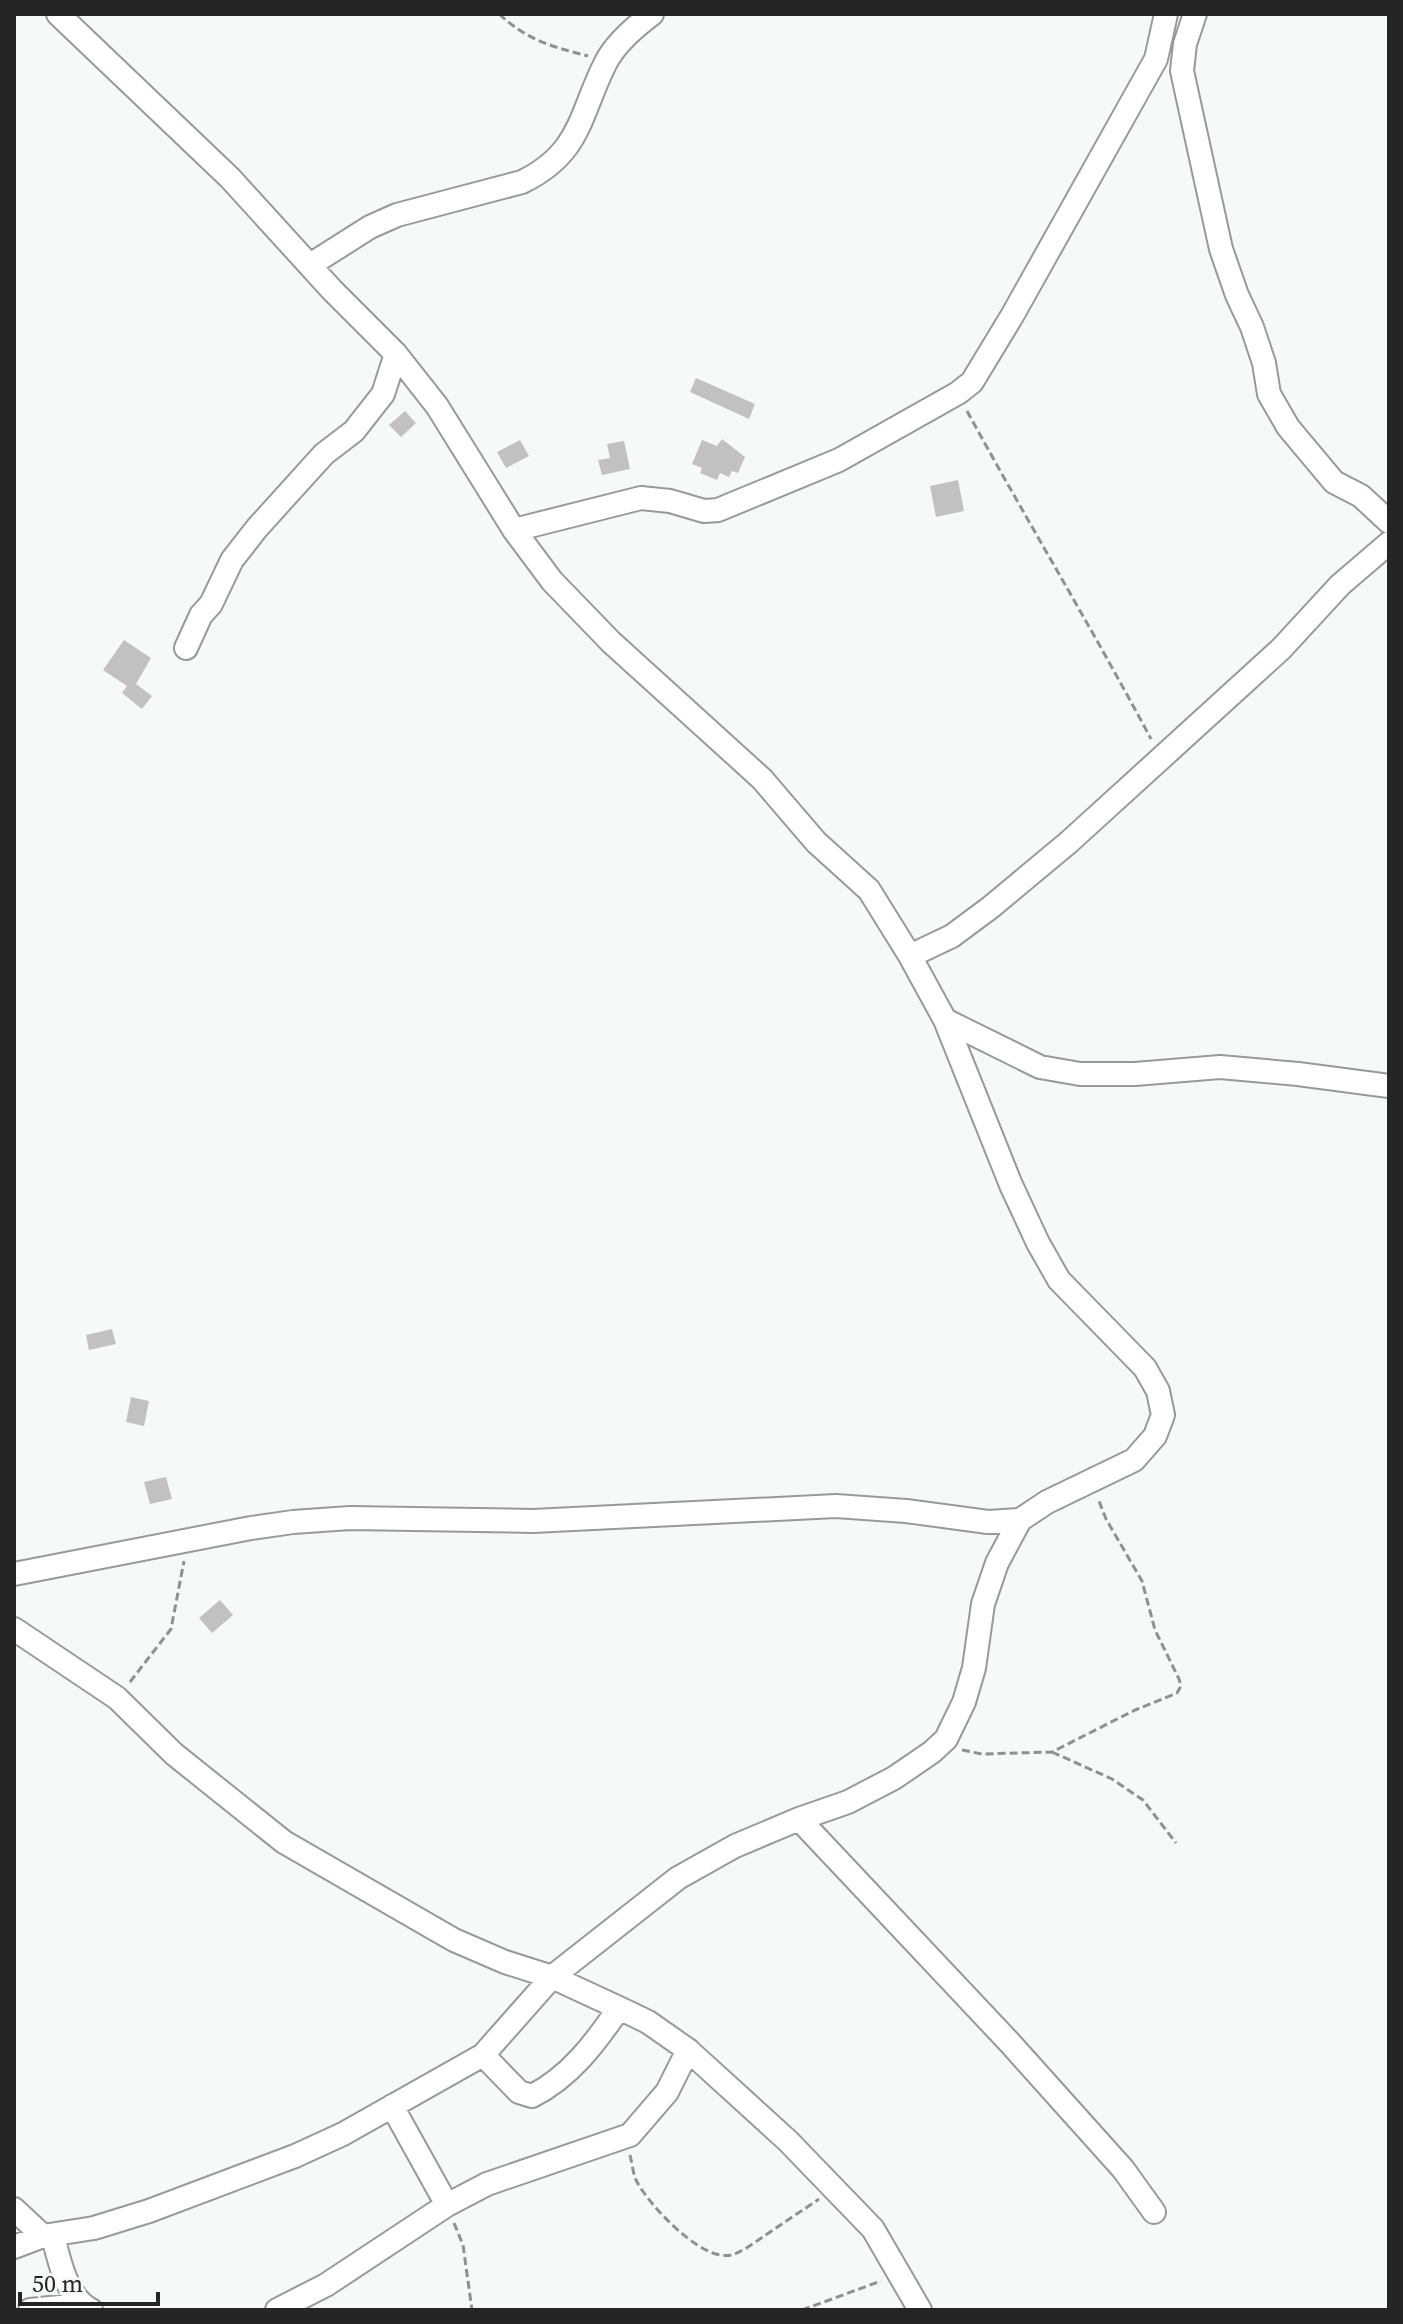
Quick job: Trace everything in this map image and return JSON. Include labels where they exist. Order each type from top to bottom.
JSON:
[{"type":"street","points":[[14,2247],[149,2211],[343,2134],[483,2055],[552,1977],[678,1878],[735,1846],[848,1802],[894,1778],[946,1739],[964,1702],[974,1668],[983,1604],[997,1563],[1020,1520],[1047,1502],[1134,1460],[1155,1436],[1163,1415],[1158,1391],[1145,1368],[1059,1280],[1038,1243],[1011,1185],[945,1020],[869,890],[816,842],[762,779],[611,642],[552,581],[514,530],[437,406],[396,354],[230,178],[58,14]]},
{"type":"street","points":[[310,265],[370,227],[397,215],[522,182],[541,173],[574,139],[606,61],[652,14]]},
{"type":"street","points":[[514,530],[641,498],[670,501],[704,511],[718,510],[839,460],[958,393],[972,382],[1156,59],[1166,14]]},
{"type":"street","points":[[1195,14],[1185,44],[1182,71],[1218,238],[1260,351],[1269,394],[1288,427],[1334,482],[1361,496],[1389,522]]},
{"type":"street","points":[[186,648],[232,560],[324,454],[354,431],[383,394],[396,354]]},
{"type":"street","points":[[910,956],[952,936],[991,907],[1162,759],[1281,649],[1340,585],[1389,543]]},
{"type":"street","points":[[945,1020],[1040,1067],[1080,1074],[1135,1074],[1220,1067],[1389,1086]]},
{"type":"street","points":[[14,1574],[189,1539],[293,1522],[350,1518],[533,1521],[836,1506],[988,1522],[1020,1520]]},
{"type":"street","points":[[14,1629],[117,1698],[174,1754],[284,1842],[454,1940],[505,1962],[552,1977],[619,2008],[648,2022],[688,2050],[788,2141],[873,2229],[920,2310]]},
{"type":"street","points":[[799,1819],[1010,2043],[1123,2169],[1154,2212]]},
{"type":"street","points":[[483,2055],[519,2092],[532,2096],[547,2088],[589,2051],[619,2008]]},
{"type":"street","points":[[285,2309],[374,2255],[447,2205],[513,2174],[630,2135],[667,2092],[688,2050]]},
{"type":"street","points":[[392,2106],[447,2205]]},
{"type":"street","points":[[14,2209],[48,2236],[66,2279],[86,2307]]},
{"type":"street","points":[[30,2310],[86,2307]]},
{"type":"path","points":[[499,14],[515,28],[543,44],[606,61]]},
{"type":"path","points":[[958,393],[1009,491],[1075,598],[1162,759]]},
{"type":"path","points":[[946,1739],[958,1749],[982,1754],[1052,1752],[1135,1710],[1177,1693],[1181,1686],[1155,1630],[1142,1581],[1099,1504],[1097,1479]]},
{"type":"path","points":[[117,1698],[171,1629],[189,1539]]},
{"type":"path","points":[[1052,1752],[1112,1779],[1143,1800],[1176,1843]]},
{"type":"path","points":[[630,2135],[630,2157],[636,2179],[661,2216],[703,2248],[719,2255],[732,2255],[745,2249],[834,2189]]},
{"type":"path","points":[[447,2205],[463,2245],[472,2310]]},
{"type":"path","points":[[802,2310],[899,2275]]},
{"type":"building","points":[[696,378],[755,404],[749,419],[690,392]]},
{"type":"building","points":[[405,411],[416,423],[401,437],[389,425]]},
{"type":"building","points":[[722,439],[745,457],[738,473],[732,471],[729,477],[720,473],[717,480],[700,473],[702,468],[692,464],[702,440],[717,446]]},
{"type":"building","points":[[520,440],[529,456],[506,468],[497,452]]},
{"type":"building","points":[[624,441],[630,469],[602,475],[598,460],[610,458],[607,444]]},
{"type":"building","points":[[958,480],[964,511],[936,517],[930,486]]},
{"type":"building","points":[[124,640],[151,658],[136,684],[152,696],[142,709],[122,693],[127,686],[103,670]]},
{"type":"building","points":[[112,1329],[116,1344],[89,1350],[86,1335]]},
{"type":"building","points":[[131,1397],[149,1401],[144,1426],[126,1422]]},
{"type":"building","points":[[166,1477],[172,1499],[150,1504],[144,1482]]},
{"type":"building","points":[[220,1600],[233,1615],[212,1633],[199,1618]]}]
